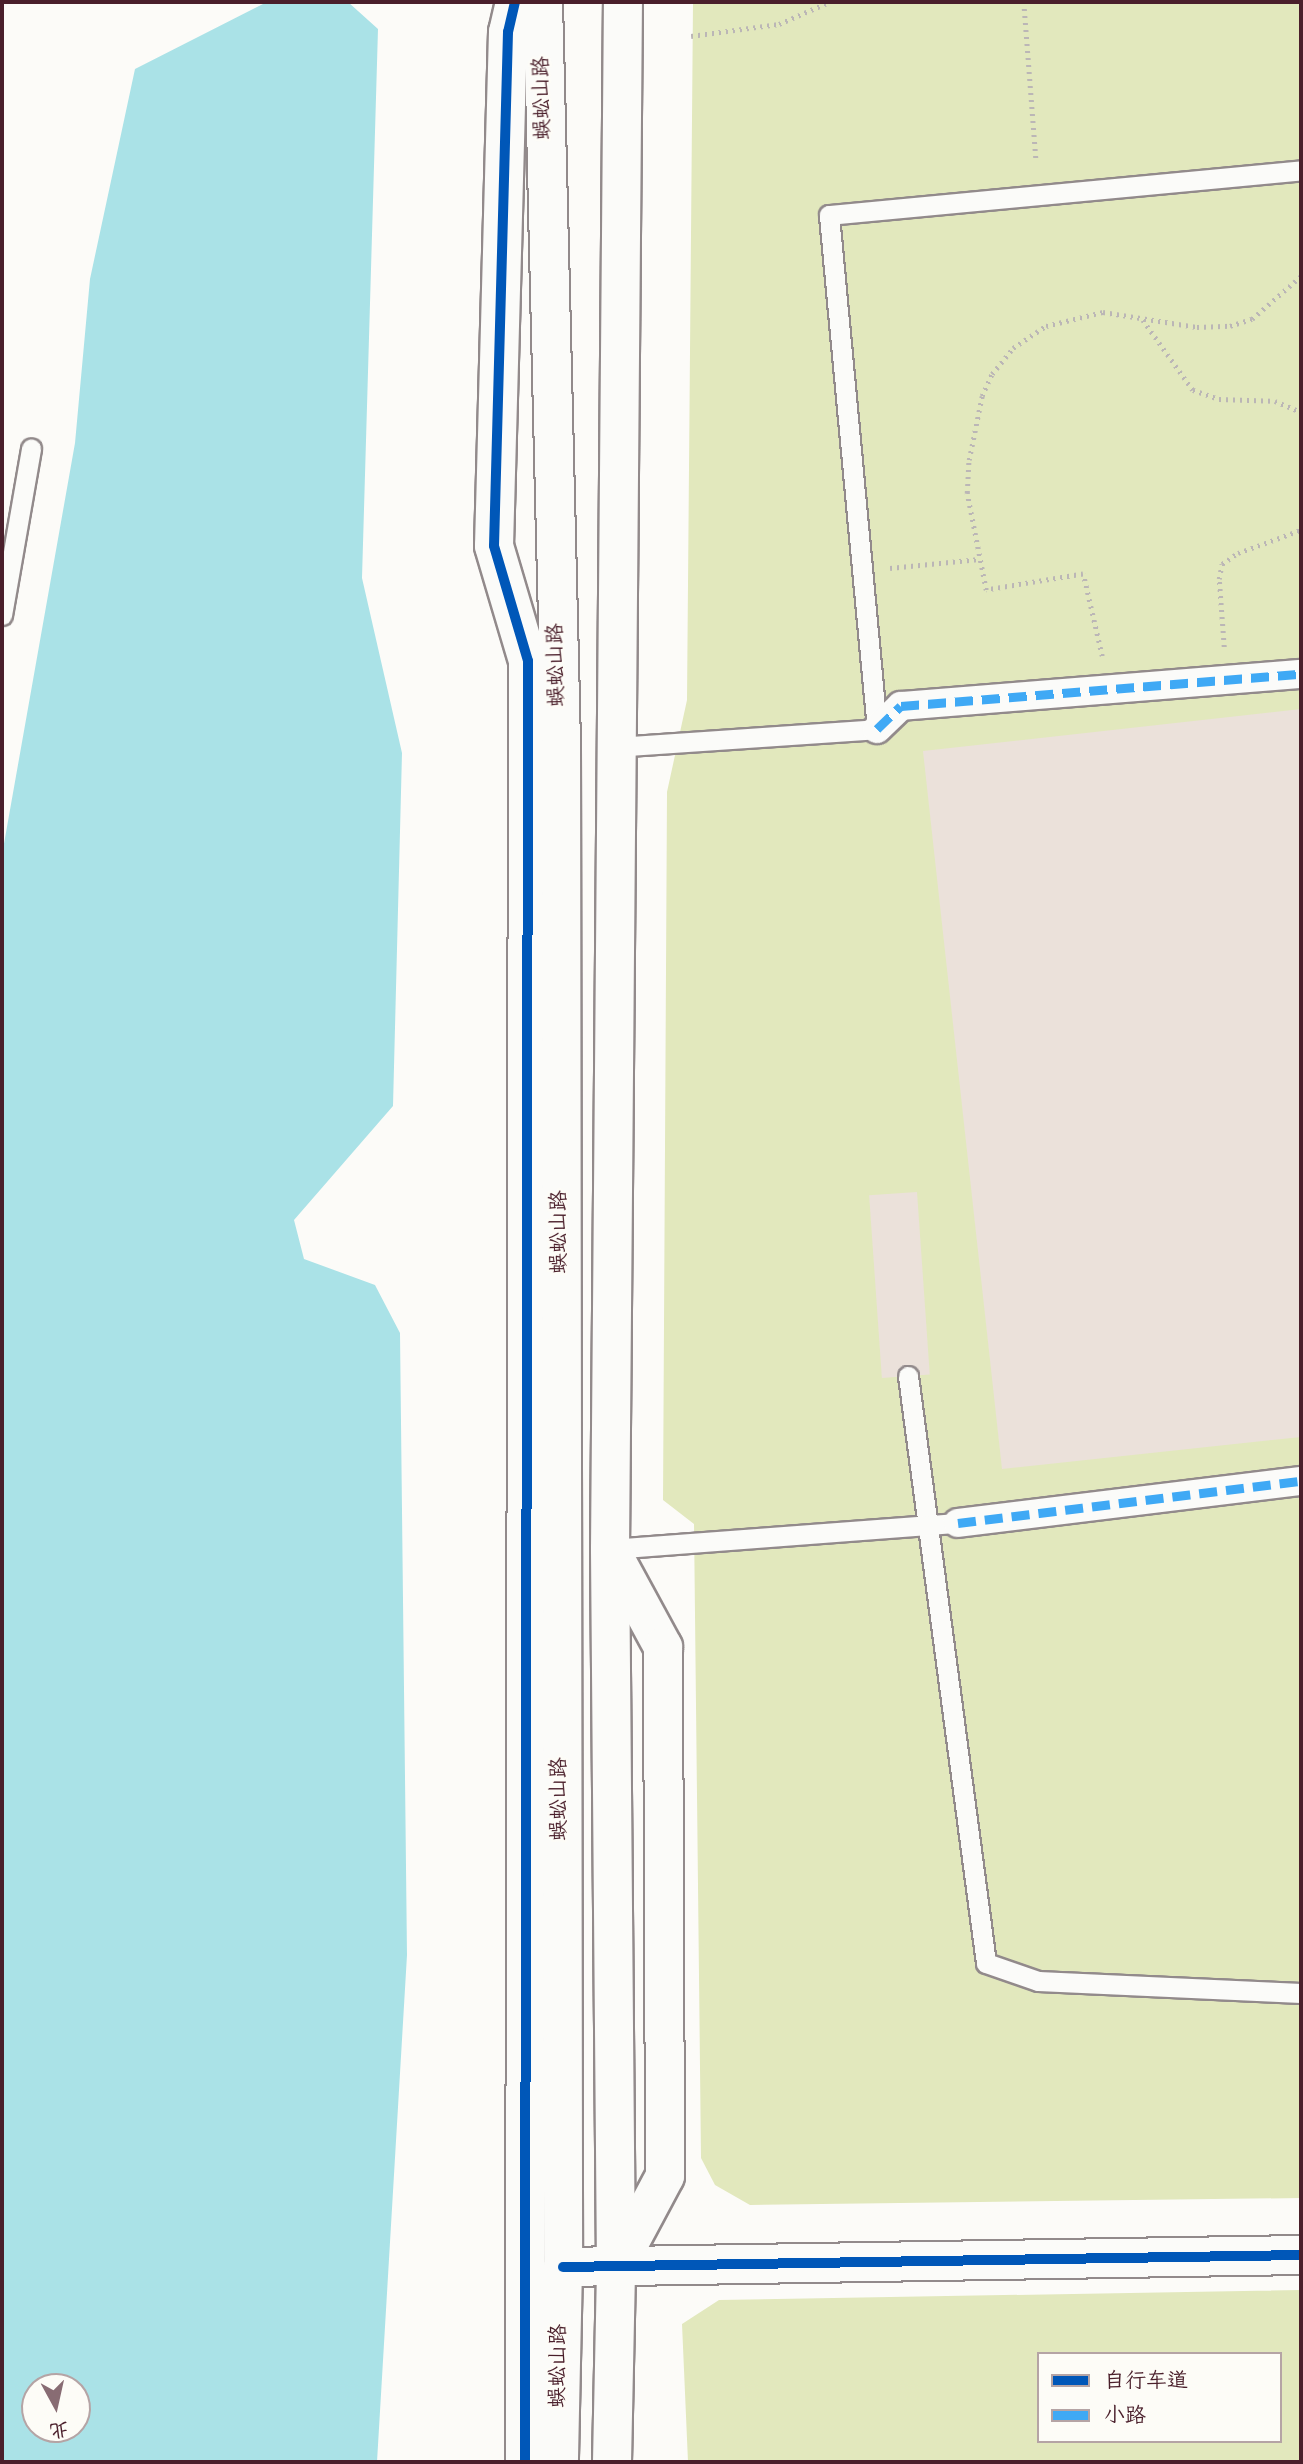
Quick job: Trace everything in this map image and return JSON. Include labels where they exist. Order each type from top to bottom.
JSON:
[{"type":"street","points":[[514,2],[508,32],[494,546],[528,661],[528,2195],[525,2462]]},
{"type":"street","name":"蜈蚣山路","points":[[543,2],[561,745],[563,2267],[559,2462]]},
{"type":"street","points":[[612,2462],[617,2267],[610,1549],[623,2]]},
{"type":"street","points":[[877,729],[901,706],[1301,674]]},
{"type":"street","points":[[958,1523],[1301,1481]]},
{"type":"street","points":[[610,1549],[663,1647],[665,2176],[617,2267]]},
{"type":"street","points":[[528,2195],[563,2267]]},
{"type":"street","points":[[563,2267],[1301,2255]]},
{"type":"street","points":[[526,2347],[563,2267]]},
{"type":"lane","points":[[615,747],[877,729],[829,215],[1301,170]]},
{"type":"lane","points":[[2,615],[31,449]]},
{"type":"lane","points":[[908,1376],[986,1963],[1038,1981],[1301,1993]]},
{"type":"lane","points":[[610,1549],[958,1523]]},
{"type":"path","points":[[691,36],[779,24],[829,2]]},
{"type":"path","points":[[1024,2],[1036,159]]},
{"type":"path","points":[[1105,688],[1083,573],[986,590],[967,493],[968,460],[982,396],[992,374],[1013,348],[1046,326],[1102,312],[1143,320],[1230,326],[1252,320],[1301,276]]},
{"type":"path","points":[[1143,320],[1193,390],[1219,399],[1275,401],[1301,412]]},
{"type":"path","points":[[1227,679],[1219,579],[1222,564],[1238,553],[1301,530]]},
{"type":"path","points":[[862,571],[980,559]]},
{"type":"green space","points":[[693,2],[1301,2],[1301,2198],[750,2205],[715,2185],[701,2158],[694,1524],[663,1500],[667,792],[687,700]]},
{"type":"green space","points":[[1301,2290],[1301,2462],[688,2462],[682,2324],[719,2300]]},
{"type":"water","points":[[267,2],[348,2],[378,29],[362,578],[402,753],[393,1106],[294,1220],[304,1259],[375,1285],[400,1333],[407,1955],[377,2462],[2,2462],[2,855],[75,443],[90,279],[135,69]]},
{"type":"building","points":[[1301,709],[1301,1437],[1002,1469],[923,751]]},
{"type":"building","points":[[917,1192],[930,1375],[882,1378],[869,1195]]},
{"type":"marked path","points":[[877,729],[901,706],[1301,674]]},
{"type":"marked path","points":[[958,1523],[1301,1481]]},
{"type":"cycle path","points":[[515,2],[508,32],[494,546],[528,661],[525,2462]]},
{"type":"cycle path","points":[[563,2267],[1301,2255]]}]
